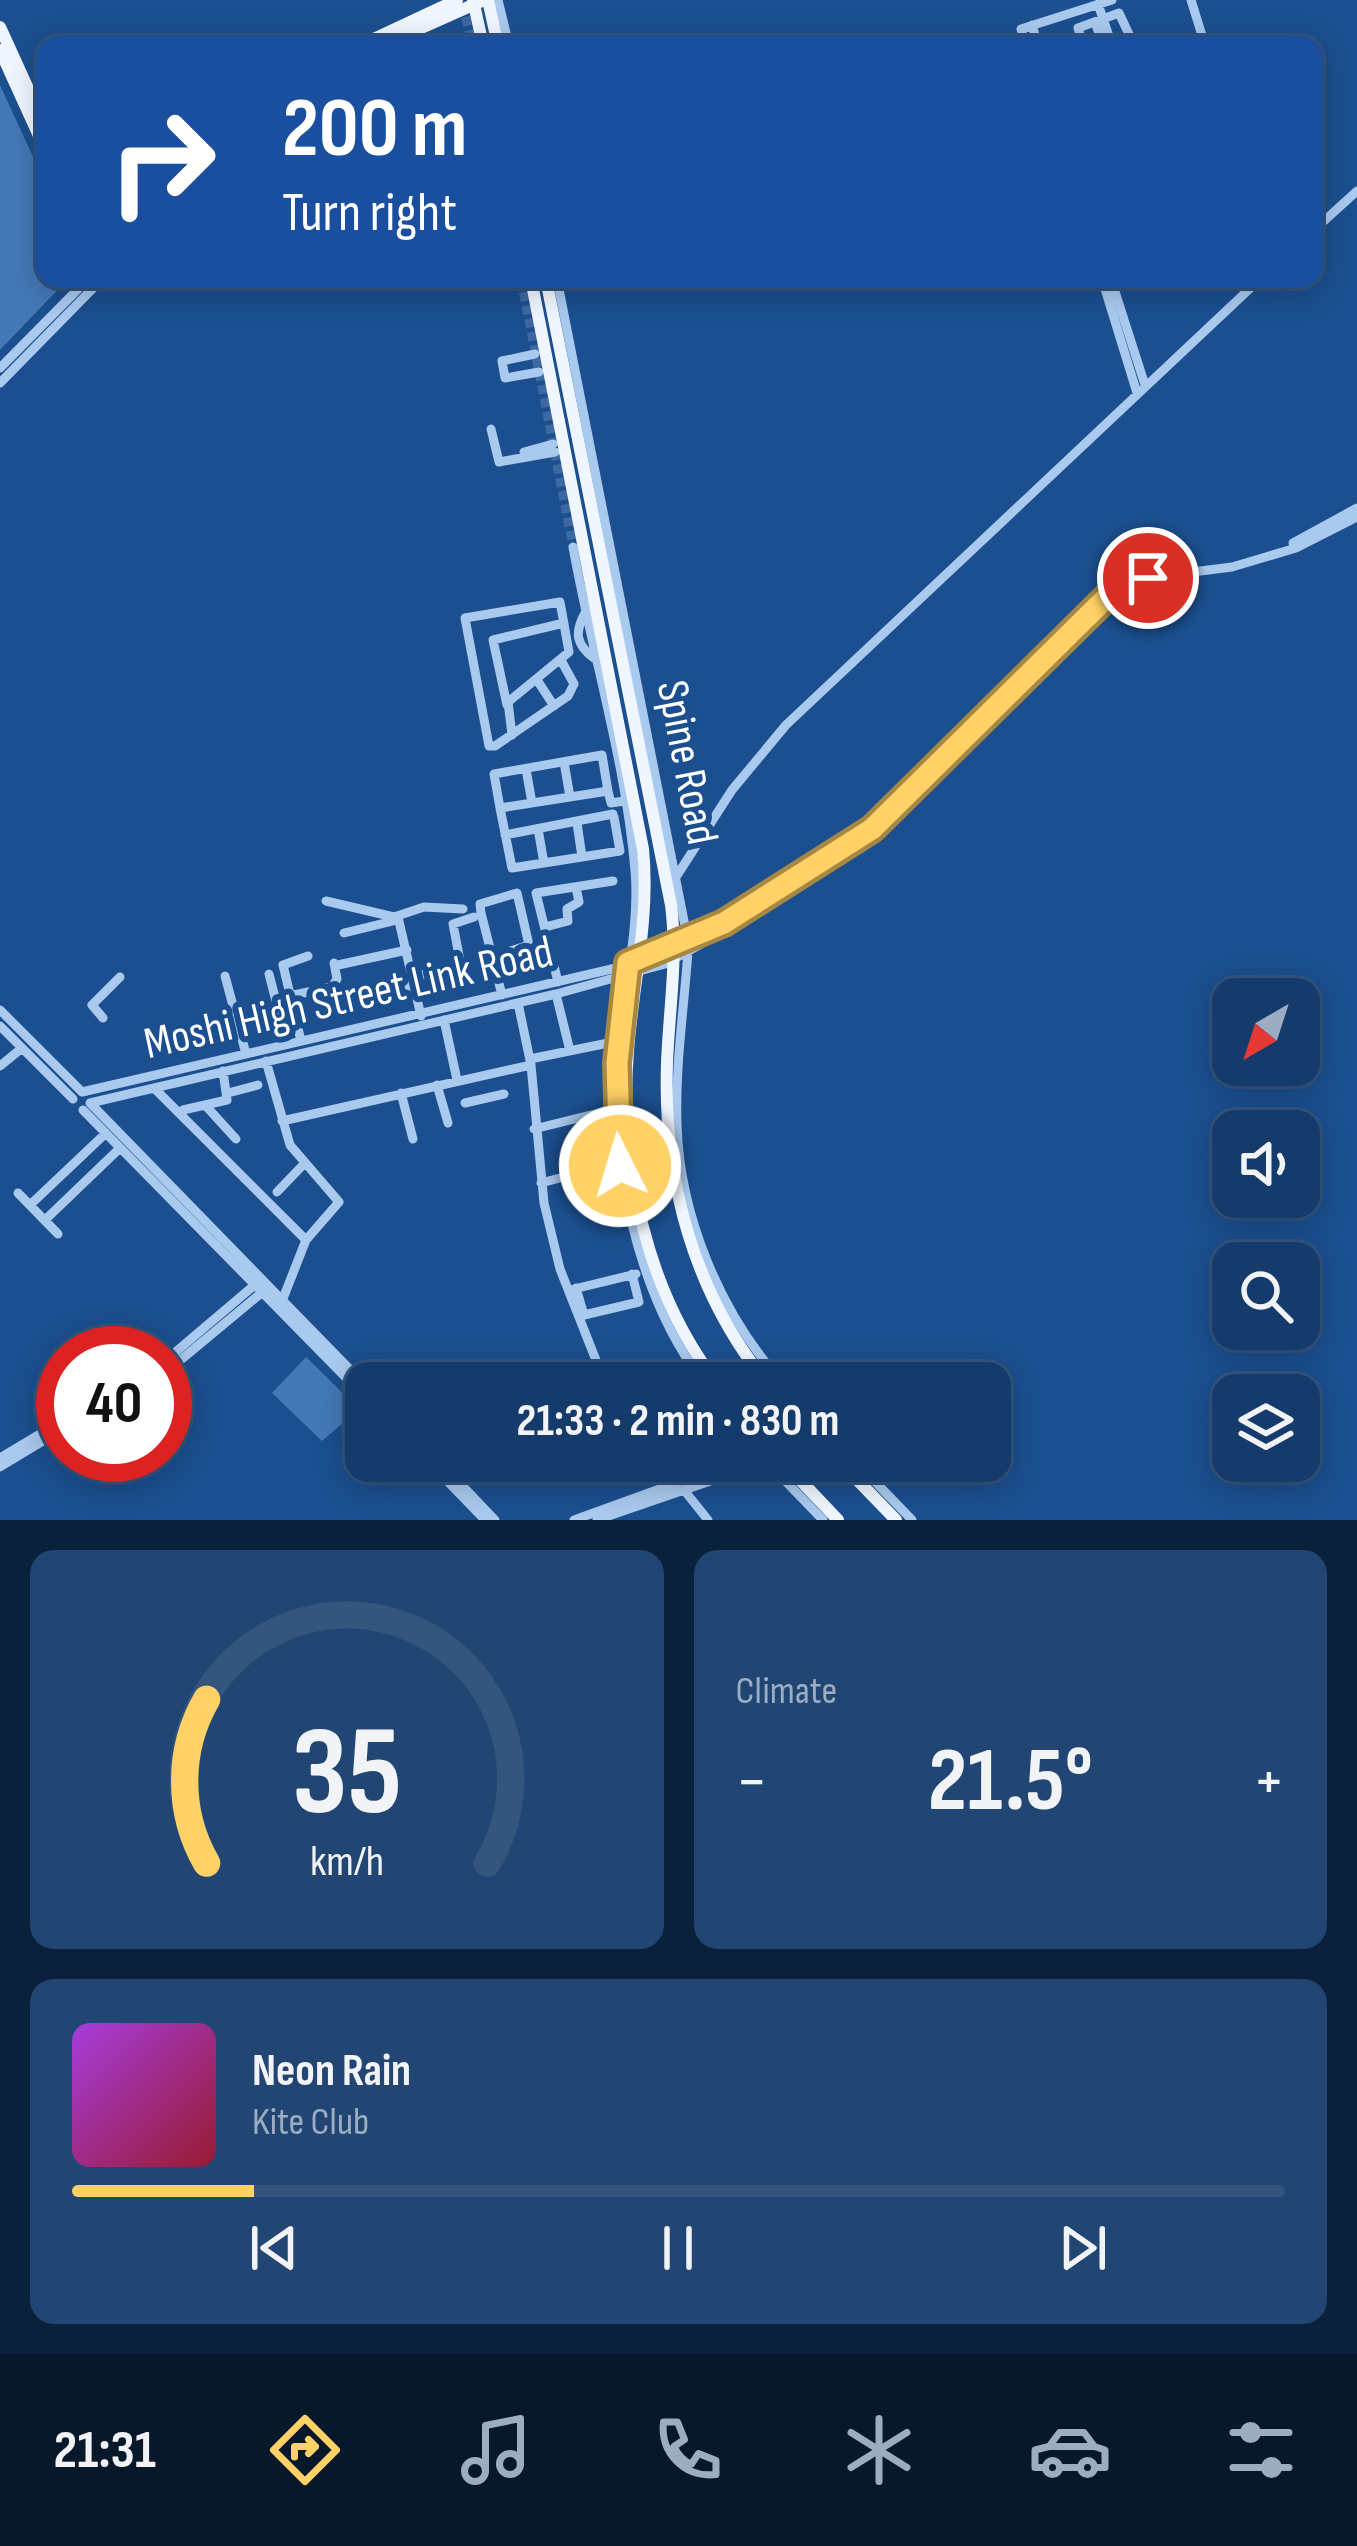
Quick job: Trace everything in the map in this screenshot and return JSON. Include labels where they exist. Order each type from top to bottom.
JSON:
[{"type":"main road","points":[[380,36],[457,0]]},
{"type":"main road","points":[[402,36],[480,1]]},
{"type":"main road","points":[[480,1],[483,36]]},
{"type":"main road","points":[[480,1],[494,36]]},
{"type":"main road","points":[[0,27],[36,106]]},
{"type":"main road","points":[[0,50],[36,128]]},
{"type":"main road","name":"Spine Road","points":[[533,288],[591,544]]},
{"type":"main road","name":"Spine Road","points":[[548,288],[591,544]]},
{"type":"main road","points":[[591,544],[605,578],[674,927],[666,1115],[670,1158],[695,1259],[724,1325],[751,1362]]},
{"type":"main road","points":[[591,544],[589,582],[646,876],[627,1063],[630,1164],[665,1292],[702,1362]]},
{"type":"main road","points":[[802,1482],[838,1520]]},
{"type":"main road","points":[[859,1482],[896,1520]]},
{"type":"street","points":[[498,0],[507,36]]},
{"type":"street","points":[[1026,27],[1112,0]]},
{"type":"street","points":[[1191,0],[1201,36]]},
{"type":"street","points":[[1098,4],[1105,36]]},
{"type":"street","points":[[1080,36],[1078,29],[1122,14],[1131,36]]},
{"type":"street","points":[[1026,27],[1026,36]]},
{"type":"street","points":[[1026,27],[1032,36]]},
{"type":"street","points":[[1323,222],[1357,191]]},
{"type":"street","points":[[0,368],[79,288]]},
{"type":"street","points":[[0,382],[93,288]]},
{"type":"street","name":"Spine Road","points":[[558,288],[591,544],[676,877],[687,946],[677,1065],[682,1166],[718,1291],[767,1362]]},
{"type":"street","points":[[1105,288],[1141,389]]},
{"type":"street","points":[[1113,288],[1141,389]]},
{"type":"street","points":[[676,877],[732,790],[786,725],[1250,288]]},
{"type":"street","points":[[536,354],[502,361],[505,379],[539,372]]},
{"type":"street","points":[[490,429],[500,462],[554,448],[505,456]]},
{"type":"street","name":"Moshi High Street Link Road","points":[[86,1106],[223,1071],[301,1041],[422,1019],[444,1020],[518,1003],[687,946],[872,829],[982,728],[1114,595],[1137,579],[1232,567],[1290,548],[1357,513]]},
{"type":"street","name":"Spine Road","points":[[591,544],[586,613],[624,800],[636,890],[619,1041],[615,1109],[620,1162],[663,1316],[691,1362]]},
{"type":"street","points":[[562,662],[574,688],[512,735],[489,746],[465,618],[557,599],[573,639],[595,659]]},
{"type":"street","points":[[511,701],[562,662],[586,613]]},
{"type":"street","points":[[530,722],[511,701],[492,644],[497,637],[564,623]]},
{"type":"street","points":[[473,671],[497,667]]},
{"type":"street","points":[[537,680],[554,706]]},
{"type":"street","points":[[511,701],[512,735]]},
{"type":"street","points":[[602,755],[620,850],[512,868],[494,774],[564,762],[602,755]]},
{"type":"street","points":[[564,762],[570,797]]},
{"type":"street","points":[[526,769],[532,802]]},
{"type":"street","points":[[500,808],[570,797],[624,800]]},
{"type":"street","points":[[505,835],[614,817]]},
{"type":"street","points":[[577,823],[582,856]]},
{"type":"street","points":[[538,829],[544,862]]},
{"type":"street","points":[[570,1051],[536,893],[613,881]]},
{"type":"street","points":[[544,927],[568,921],[567,910],[579,905],[576,887]]},
{"type":"street","points":[[492,957],[529,945],[517,893],[479,904],[492,957],[502,995]]},
{"type":"street","points":[[326,901],[398,918]]},
{"type":"street","points":[[344,933],[424,907],[463,909]]},
{"type":"street","points":[[347,1000],[461,966],[453,924],[474,917]]},
{"type":"street","points":[[398,918],[422,1019]]},
{"type":"street","points":[[290,996],[332,986],[337,979],[336,964],[407,950]]},
{"type":"street","points":[[301,1041],[284,962],[308,956]]},
{"type":"street","points":[[269,974],[279,1013],[294,1012]]},
{"type":"street","points":[[225,976],[303,1166],[339,1202],[306,1240],[282,1301]]},
{"type":"street","points":[[103,1018],[92,1005],[119,977]]},
{"type":"street","name":"Moshi High Street Link Road","points":[[77,1096],[422,1019],[502,995],[557,988]]},
{"type":"street","points":[[518,1003],[531,1062],[541,1183],[598,1362]]},
{"type":"street","points":[[0,1010],[345,1375]]},
{"type":"street","points":[[444,1020],[466,1109],[504,1094]]},
{"type":"street","points":[[0,1026],[77,1096]]},
{"type":"street","points":[[282,1121],[619,1041]]},
{"type":"street","points":[[0,1066],[22,1048]]},
{"type":"street","points":[[183,1110],[227,1100],[223,1071]]},
{"type":"street","points":[[228,1093],[258,1085]]},
{"type":"street","points":[[437,1085],[448,1123]]},
{"type":"street","points":[[154,1088],[306,1240]]},
{"type":"street","points":[[401,1093],[413,1139]]},
{"type":"street","points":[[86,1106],[120,1148],[345,1365]]},
{"type":"street","points":[[205,1106],[236,1139]]},
{"type":"street","points":[[534,1129],[615,1109]]},
{"type":"street","points":[[30,1205],[106,1133]]},
{"type":"street","points":[[45,1220],[120,1148]]},
{"type":"street","points":[[541,1183],[620,1162]]},
{"type":"street","points":[[277,1192],[303,1166]]},
{"type":"street","points":[[579,1173],[587,1209]]},
{"type":"street","points":[[18,1193],[58,1234]]},
{"type":"street","points":[[572,1289],[647,1271]]},
{"type":"street","points":[[572,1289],[584,1315],[611,1309],[639,1302],[632,1274]]},
{"type":"street","points":[[604,1281],[611,1309]]},
{"type":"street","points":[[192,1340],[262,1286]]},
{"type":"street","points":[[192,1349],[262,1286]]},
{"type":"street","points":[[0,1458],[36,1436]]},
{"type":"street","points":[[0,1467],[36,1446]]},
{"type":"street","points":[[448,1482],[485,1520]]},
{"type":"street","points":[[459,1482],[496,1520]]},
{"type":"street","points":[[684,1482],[708,1520]]},
{"type":"street","points":[[597,1520],[692,1482]]},
{"type":"street","points":[[574,1520],[696,1482]]},
{"type":"street","points":[[787,1482],[823,1520]]},
{"type":"street","points":[[875,1482],[912,1520]]},
{"type":"building","points":[[0,85],[36,163],[36,288],[59,288],[0,350]]},
{"type":"building","points":[[306,1357],[345,1395],[345,1421],[322,1441],[272,1393]]},
{"type":"tunnel","points":[[462,4],[471,36]]},
{"type":"tunnel","points":[[523,288],[573,547]]},
{"type":"route","points":[[620,1166],[615,1109],[628,963],[724,923],[872,829],[1107,597],[1137,579],[1148,578]]}]
